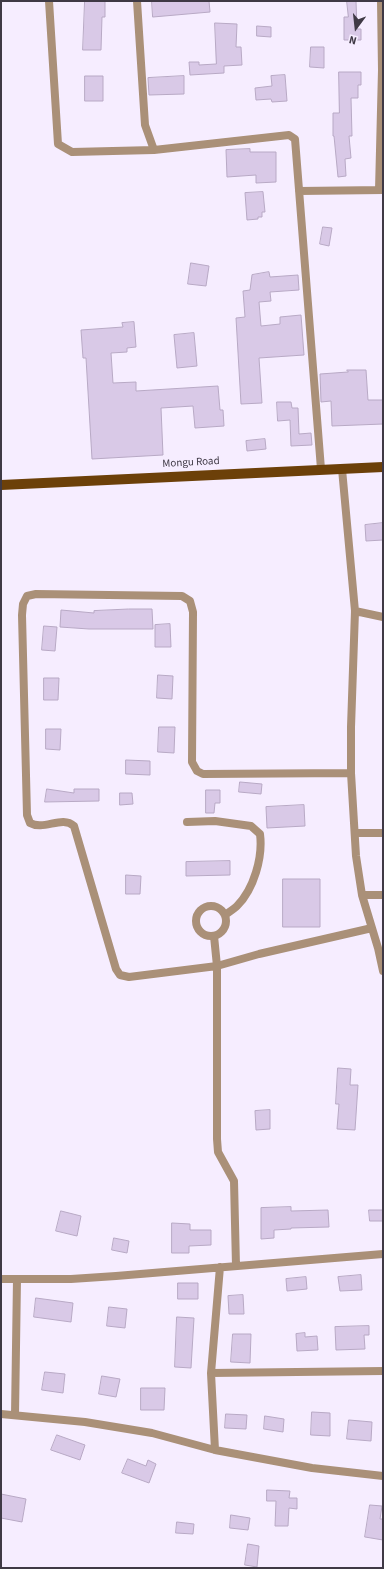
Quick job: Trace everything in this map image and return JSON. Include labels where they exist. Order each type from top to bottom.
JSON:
[{"type":"main road","name":"Mongu Road","points":[[1,485],[383,467]]},
{"type":"street","points":[[48,1],[58,144],[72,152],[154,150],[289,136],[294,137],[297,143],[299,191],[321,469]]},
{"type":"street","points":[[137,1],[145,125],[154,150]]},
{"type":"street","points":[[299,191],[381,190],[381,1]]},
{"type":"street","points":[[342,469],[355,611],[351,773],[356,856],[362,895],[380,948],[383,971]]},
{"type":"street","points":[[351,773],[203,774],[197,771],[192,762],[193,612],[190,601],[182,596],[36,594],[27,596],[23,604],[22,615],[28,815],[30,823],[36,826],[64,822],[70,822],[74,826],[116,969],[120,975],[129,978],[217,966],[259,954],[372,928]]},
{"type":"street","points":[[355,611],[383,617]]},
{"type":"street","points":[[187,822],[215,821],[251,826],[260,834],[262,844],[260,858],[248,892],[237,906],[225,915]]},
{"type":"street","points":[[355,833],[383,833]]},
{"type":"street","points":[[362,895],[383,895]]},
{"type":"street","points":[[209,906],[216,907],[225,915],[226,922],[224,928],[220,934],[214,936],[202,934],[197,929],[195,923],[198,912],[209,906]]},
{"type":"street","points":[[214,936],[217,966],[217,1139],[218,1152],[234,1182],[236,1266]]},
{"type":"street","points":[[1,1279],[86,1278],[383,1254]]},
{"type":"street","points":[[215,1450],[211,1373],[220,1267]]},
{"type":"street","points":[[16,1416],[17,1279]]},
{"type":"street","points":[[211,1373],[383,1371]]},
{"type":"street","points":[[1,1414],[85,1422],[152,1433],[215,1450],[312,1468],[383,1476]]},
{"type":"building","points":[[85,1],[105,1],[105,17],[102,17],[101,50],[83,50]]},
{"type":"building","points":[[152,1],[209,1],[210,12],[153,17]]},
{"type":"building","points":[[347,1],[356,1],[357,29],[361,29],[361,40],[344,40],[344,17],[348,17]]},
{"type":"building","points":[[215,23],[237,24],[236,47],[241,47],[242,65],[224,66],[224,73],[190,75],[189,62],[199,62],[199,65],[216,64]]},
{"type":"building","points":[[257,26],[271,27],[271,37],[257,36]]},
{"type":"building","points":[[311,47],[324,47],[324,68],[310,67]]},
{"type":"building","points":[[339,72],[361,72],[361,85],[358,85],[358,98],[351,98],[352,136],[349,136],[351,158],[345,159],[346,176],[338,177],[333,136],[333,113],[339,113]]},
{"type":"building","points":[[285,75],[287,101],[272,102],[271,99],[256,100],[255,88],[272,86],[271,76]]},
{"type":"building","points":[[85,76],[103,76],[103,101],[85,101]]},
{"type":"building","points":[[184,76],[184,94],[149,95],[148,78]]},
{"type":"building","points":[[250,149],[250,152],[276,152],[276,182],[256,183],[256,175],[227,177],[226,150]]},
{"type":"building","points":[[263,192],[265,212],[262,212],[262,217],[258,217],[258,219],[247,220],[245,193]]},
{"type":"building","points":[[323,227],[332,228],[329,246],[320,244]]},
{"type":"building","points":[[191,263],[209,266],[206,286],[188,284]]},
{"type":"building","points":[[269,272],[270,277],[298,275],[299,290],[270,292],[271,301],[259,302],[261,326],[280,324],[280,317],[301,315],[304,355],[259,358],[262,403],[241,404],[236,318],[245,317],[243,291],[250,290],[252,275]]},
{"type":"building","points":[[134,322],[136,347],[127,348],[127,352],[111,353],[113,383],[136,382],[136,391],[218,386],[220,410],[223,410],[224,426],[195,428],[193,406],[161,408],[163,455],[92,459],[86,358],[83,358],[81,330],[123,327],[122,323]]},
{"type":"building","points":[[194,333],[197,366],[177,368],[174,335]]},
{"type":"building","points":[[347,370],[366,370],[368,400],[383,400],[383,424],[332,426],[331,401],[321,402],[320,374],[348,372]]},
{"type":"building","points":[[277,402],[291,402],[292,408],[298,408],[299,434],[311,433],[312,445],[291,446],[290,420],[278,421]]},
{"type":"building","points":[[265,439],[266,449],[247,451],[246,441]]},
{"type":"building","points":[[383,523],[383,540],[366,541],[365,525]]},
{"type":"building","points":[[152,609],[153,629],[89,629],[60,627],[61,610],[94,613],[94,611]]},
{"type":"building","points":[[170,624],[171,647],[155,647],[155,625]]},
{"type":"building","points":[[44,626],[57,627],[55,651],[42,650]]},
{"type":"building","points":[[158,675],[173,676],[172,699],[157,698]]},
{"type":"building","points":[[44,678],[59,678],[58,700],[44,700]]},
{"type":"building","points":[[159,727],[175,727],[174,753],[158,752]]},
{"type":"building","points":[[46,729],[61,729],[60,750],[46,749]]},
{"type":"building","points":[[126,760],[150,761],[150,775],[126,774]]},
{"type":"building","points":[[240,782],[262,784],[261,794],[239,792]]},
{"type":"building","points":[[47,789],[74,793],[74,789],[99,789],[99,801],[45,802]]},
{"type":"building","points":[[206,790],[220,790],[220,803],[215,803],[214,813],[206,813]]},
{"type":"building","points":[[120,793],[132,793],[133,804],[120,805]]},
{"type":"building","points":[[304,805],[305,826],[267,828],[266,807]]},
{"type":"building","points":[[230,861],[230,875],[186,876],[186,862]]},
{"type":"building","points":[[126,875],[141,876],[140,894],[126,894]]},
{"type":"building","points":[[283,879],[320,879],[320,927],[283,927]]},
{"type":"building","points":[[338,1068],[351,1069],[350,1085],[358,1085],[355,1130],[337,1129],[339,1104],[336,1104]]},
{"type":"building","points":[[270,1110],[270,1129],[256,1130],[255,1111]]},
{"type":"building","points":[[291,1207],[291,1211],[328,1210],[329,1227],[274,1230],[274,1238],[261,1239],[261,1208]]},
{"type":"building","points":[[369,1210],[383,1210],[383,1221],[370,1221]]},
{"type":"building","points":[[61,1211],[81,1216],[77,1236],[56,1231]]},
{"type":"building","points":[[172,1223],[190,1224],[190,1230],[211,1230],[211,1245],[189,1246],[189,1253],[172,1253]]},
{"type":"building","points":[[114,1238],[129,1241],[127,1253],[112,1250]]},
{"type":"building","points":[[361,1275],[362,1290],[340,1291],[338,1277]]},
{"type":"building","points":[[306,1277],[307,1289],[287,1291],[286,1279]]},
{"type":"building","points":[[178,1283],[198,1283],[198,1299],[178,1299]]},
{"type":"building","points":[[243,1295],[244,1314],[229,1314],[228,1296]]},
{"type":"building","points":[[36,1298],[73,1303],[71,1322],[34,1317]]},
{"type":"building","points":[[109,1307],[127,1309],[125,1328],[107,1326]]},
{"type":"building","points":[[177,1317],[194,1318],[191,1368],[175,1367]]},
{"type":"building","points":[[369,1326],[369,1335],[364,1335],[365,1349],[336,1350],[335,1327]]},
{"type":"building","points":[[305,1333],[305,1337],[317,1336],[318,1350],[297,1351],[296,1334]]},
{"type":"building","points":[[233,1334],[251,1334],[250,1363],[231,1362]]},
{"type":"building","points":[[45,1372],[65,1374],[63,1393],[42,1390]]},
{"type":"building","points":[[102,1376],[120,1379],[116,1397],[99,1394]]},
{"type":"building","points":[[141,1388],[165,1388],[164,1410],[141,1410]]},
{"type":"building","points":[[312,1412],[330,1413],[330,1436],[311,1435]]},
{"type":"building","points":[[226,1414],[247,1415],[246,1429],[225,1428]]},
{"type":"building","points":[[265,1416],[284,1419],[283,1432],[264,1429]]},
{"type":"building","points":[[349,1420],[372,1422],[371,1441],[347,1439]]},
{"type":"building","points":[[57,1435],[85,1445],[80,1460],[51,1450]]},
{"type":"building","points":[[128,1459],[146,1466],[148,1460],[156,1464],[149,1483],[122,1473]]},
{"type":"building","points":[[267,1490],[290,1491],[289,1498],[297,1498],[297,1509],[289,1508],[288,1526],[275,1526],[276,1501],[267,1501]]},
{"type":"building","points":[[1,1494],[26,1499],[22,1522],[1,1518]]},
{"type":"building","points":[[370,1505],[382,1506],[380,1519],[383,1519],[383,1540],[365,1537]]},
{"type":"building","points":[[231,1515],[250,1518],[248,1530],[230,1528]]},
{"type":"building","points":[[177,1522],[194,1524],[193,1534],[176,1533]]},
{"type":"building","points":[[248,1544],[259,1546],[257,1567],[245,1565]]}]
